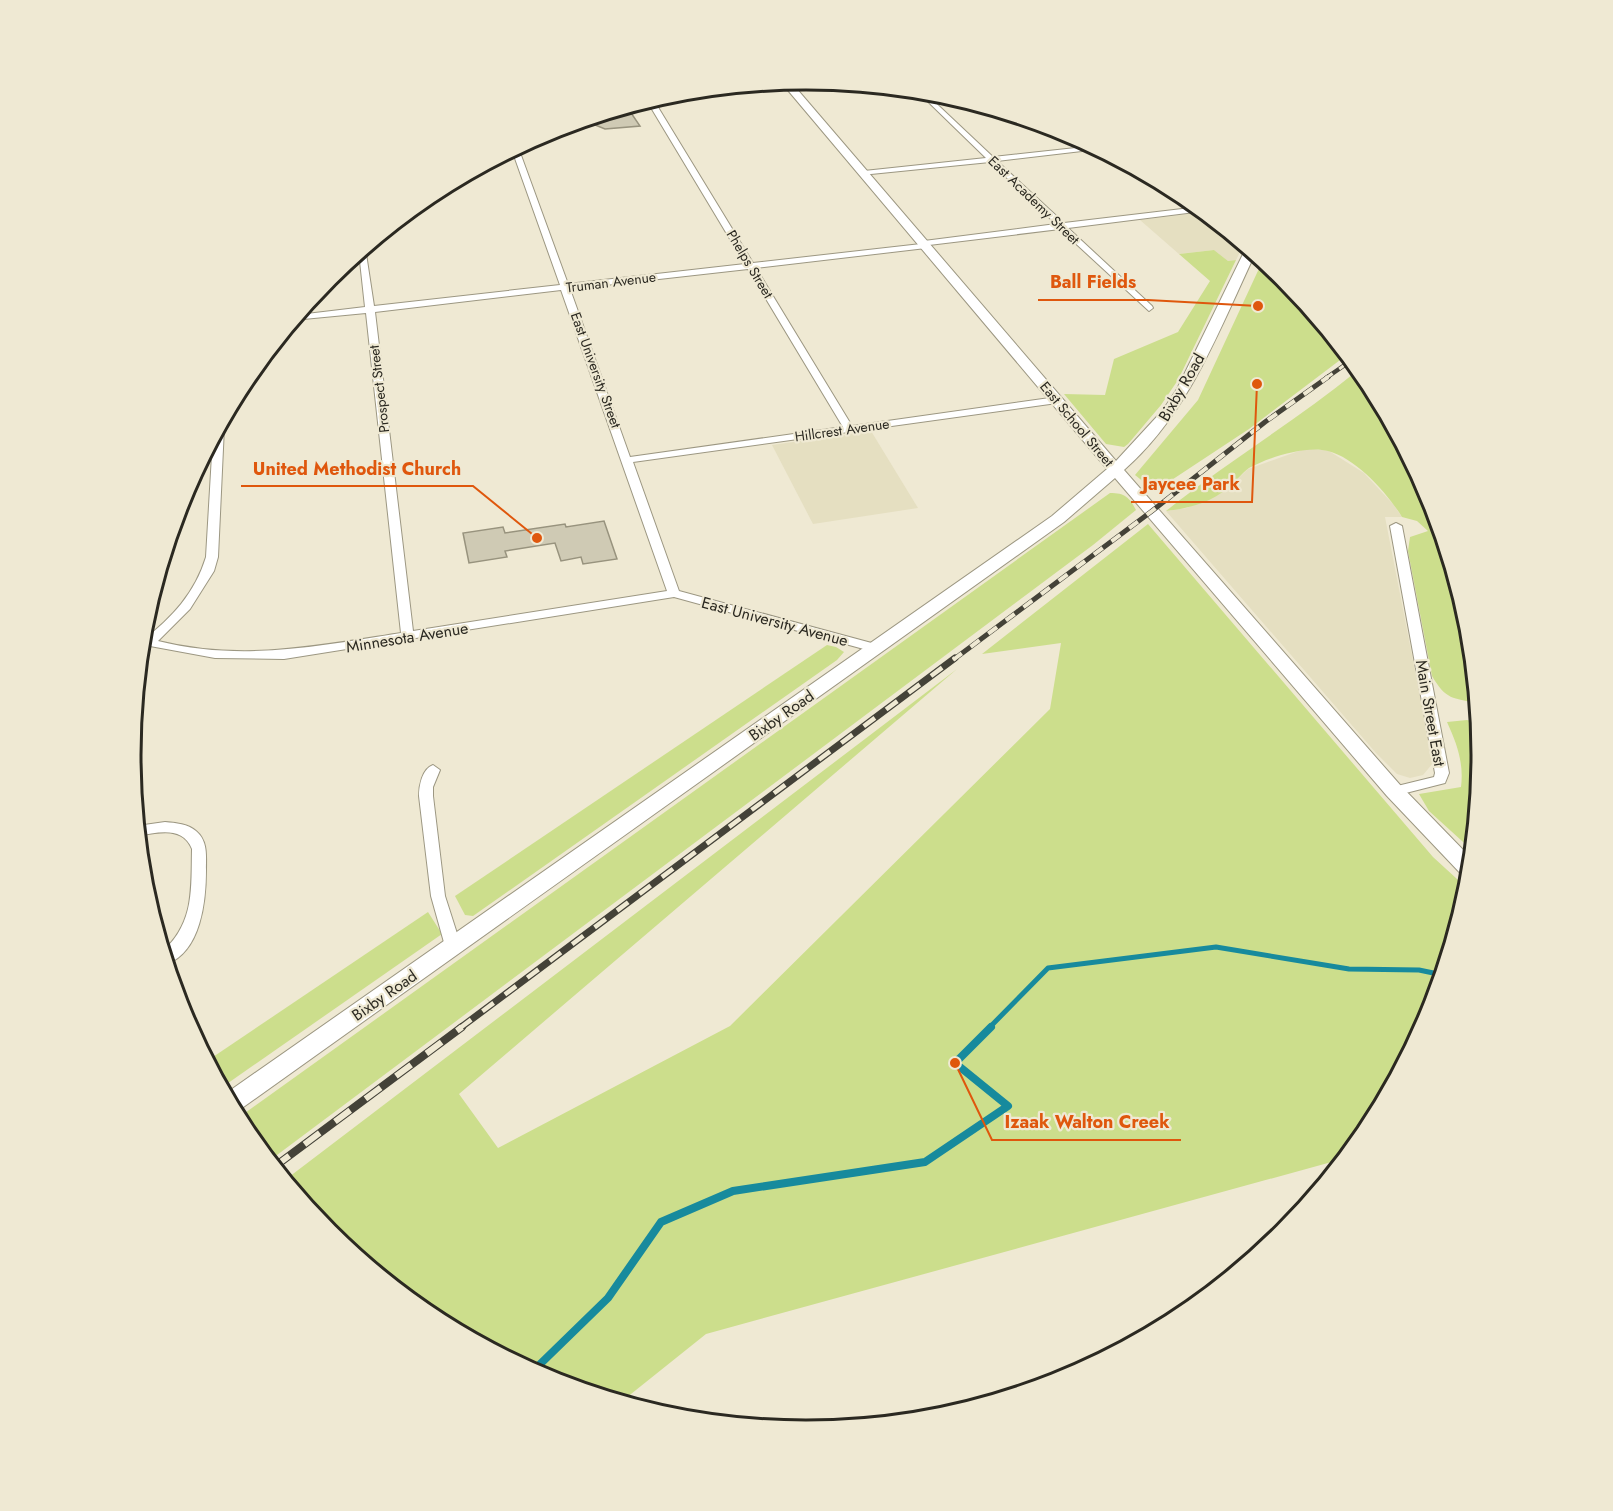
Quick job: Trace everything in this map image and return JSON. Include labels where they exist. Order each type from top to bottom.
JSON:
[{"type":"main road","name":"East School Street","points":[[793,90],[1116,470],[1394,791]]},
{"type":"main road","name":"Bixby Road","points":[[237,1099],[1058,519],[1116,470],[1145,441],[1178,400],[1248,258]]},
{"type":"main road","points":[[1394,791],[1463,863]]},
{"type":"street","name":"East Academy Street","points":[[931,102],[1149,308]]},
{"type":"street","name":"Phelps Street","points":[[655,108],[849,429]]},
{"type":"street","points":[[864,173],[1079,149]]},
{"type":"street","name":"East University Street","points":[[518,156],[674,593]]},
{"type":"street","name":"Truman Avenue","points":[[306,317],[925,245],[1188,211]]},
{"type":"street","name":"Prospect Street","points":[[364,259],[408,637]]},
{"type":"street","name":"Hillcrest Avenue","points":[[628,460],[1057,400]]},
{"type":"street","points":[[152,638],[190,603],[202,586],[209,569],[212,557],[218,446]]},
{"type":"street","name":"Main Street East","points":[[1394,791],[1440,780],[1442,773],[1396,526]]},
{"type":"street","name":"Minnesota Avenue","points":[[151,645],[191,652],[249,657],[308,652],[674,593]]},
{"type":"street","name":"East University Avenue","points":[[674,593],[875,648]]},
{"type":"street","points":[[433,770],[426,787],[426,796],[438,896],[453,946]]},
{"type":"street","points":[[146,830],[180,828],[190,832],[197,840],[199,849],[197,912],[192,927],[183,942],[171,953]]},
{"type":"shaded area","points":[[1192,214],[1240,251],[1236,260],[1228,261],[1214,250],[1179,254],[1140,220]]},
{"type":"shaded area","points":[[871,431],[918,508],[813,524],[772,445]]},
{"type":"shaded area","points":[[1307,448],[1329,451],[1364,473],[1402,517],[1385,517],[1433,763],[1423,775],[1410,778],[1397,774],[1376,753],[1166,511],[1187,508],[1229,487],[1248,469]]},
{"type":"green space","points":[[1214,250],[1228,261],[1236,260],[1178,380],[1161,405],[1128,444],[1124,447],[1106,444],[1064,394],[1105,395],[1114,359],[1178,332],[1210,281],[1179,254]]},
{"type":"green space","points":[[1259,268],[1307,317],[1341,359],[1249,429],[1155,491],[1135,475],[1198,400]]},
{"type":"green space","points":[[1352,375],[1383,423],[1403,461],[1437,542],[1459,626],[1470,702],[1446,694],[1432,676],[1408,551],[1410,537],[1428,531],[1417,521],[1402,517],[1380,488],[1349,461],[1328,451],[1310,450],[1288,453],[1249,468],[1222,493],[1207,501],[1166,511]]},
{"type":"green space","points":[[1110,493],[1126,497],[1131,502],[1136,510],[1093,545],[275,1156],[245,1113]]},
{"type":"green space","points":[[1148,524],[1433,857],[1460,881],[1437,969],[1421,1010],[1383,1088],[1334,1161],[706,1334],[628,1396],[593,1386],[512,1352],[437,1309],[368,1256],[336,1226],[291,1176],[957,669],[459,1094],[498,1148],[730,1026],[1050,709],[1061,643],[982,654]]},
{"type":"green space","points":[[827,645],[844,652],[837,660],[473,916],[465,915],[455,896]]},
{"type":"green space","points":[[1471,721],[1471,799],[1466,844],[1429,811],[1419,794],[1461,787],[1459,754],[1447,722]]},
{"type":"green space","points":[[428,912],[442,934],[228,1083],[213,1057]]},
{"type":"building","points":[[632,114],[640,126],[605,129],[594,125]]},
{"type":"building","points":[[604,521],[617,559],[583,564],[581,557],[561,561],[555,543],[505,551],[507,557],[469,563],[463,533],[503,527],[505,533]]},
{"type":"waterway","points":[[989,1028],[1048,968],[1216,947],[1349,969],[1419,970],[1435,973]]},
{"type":"waterway","points":[[540,1364],[608,1298],[661,1222],[733,1191],[925,1162],[1008,1106],[955,1063],[991,1027]]},
{"type":"railway","points":[[1326,378],[1345,365]]},
{"type":"railway","points":[[953,660],[1152,511],[1265,422],[1328,377]]},
{"type":"railway","points":[[460,1028],[955,658]]},
{"type":"railway","points":[[280,1162],[462,1027]]},
{"type":"place","name":"Ball Fields","points":[[1258,306]]},
{"type":"place","name":"Jaycee Park","points":[[1257,384]]},
{"type":"place","name":"United Methodist Church","points":[[537,538]]},
{"type":"place","name":"Izaak Walton Creek","points":[[955,1063]]}]
